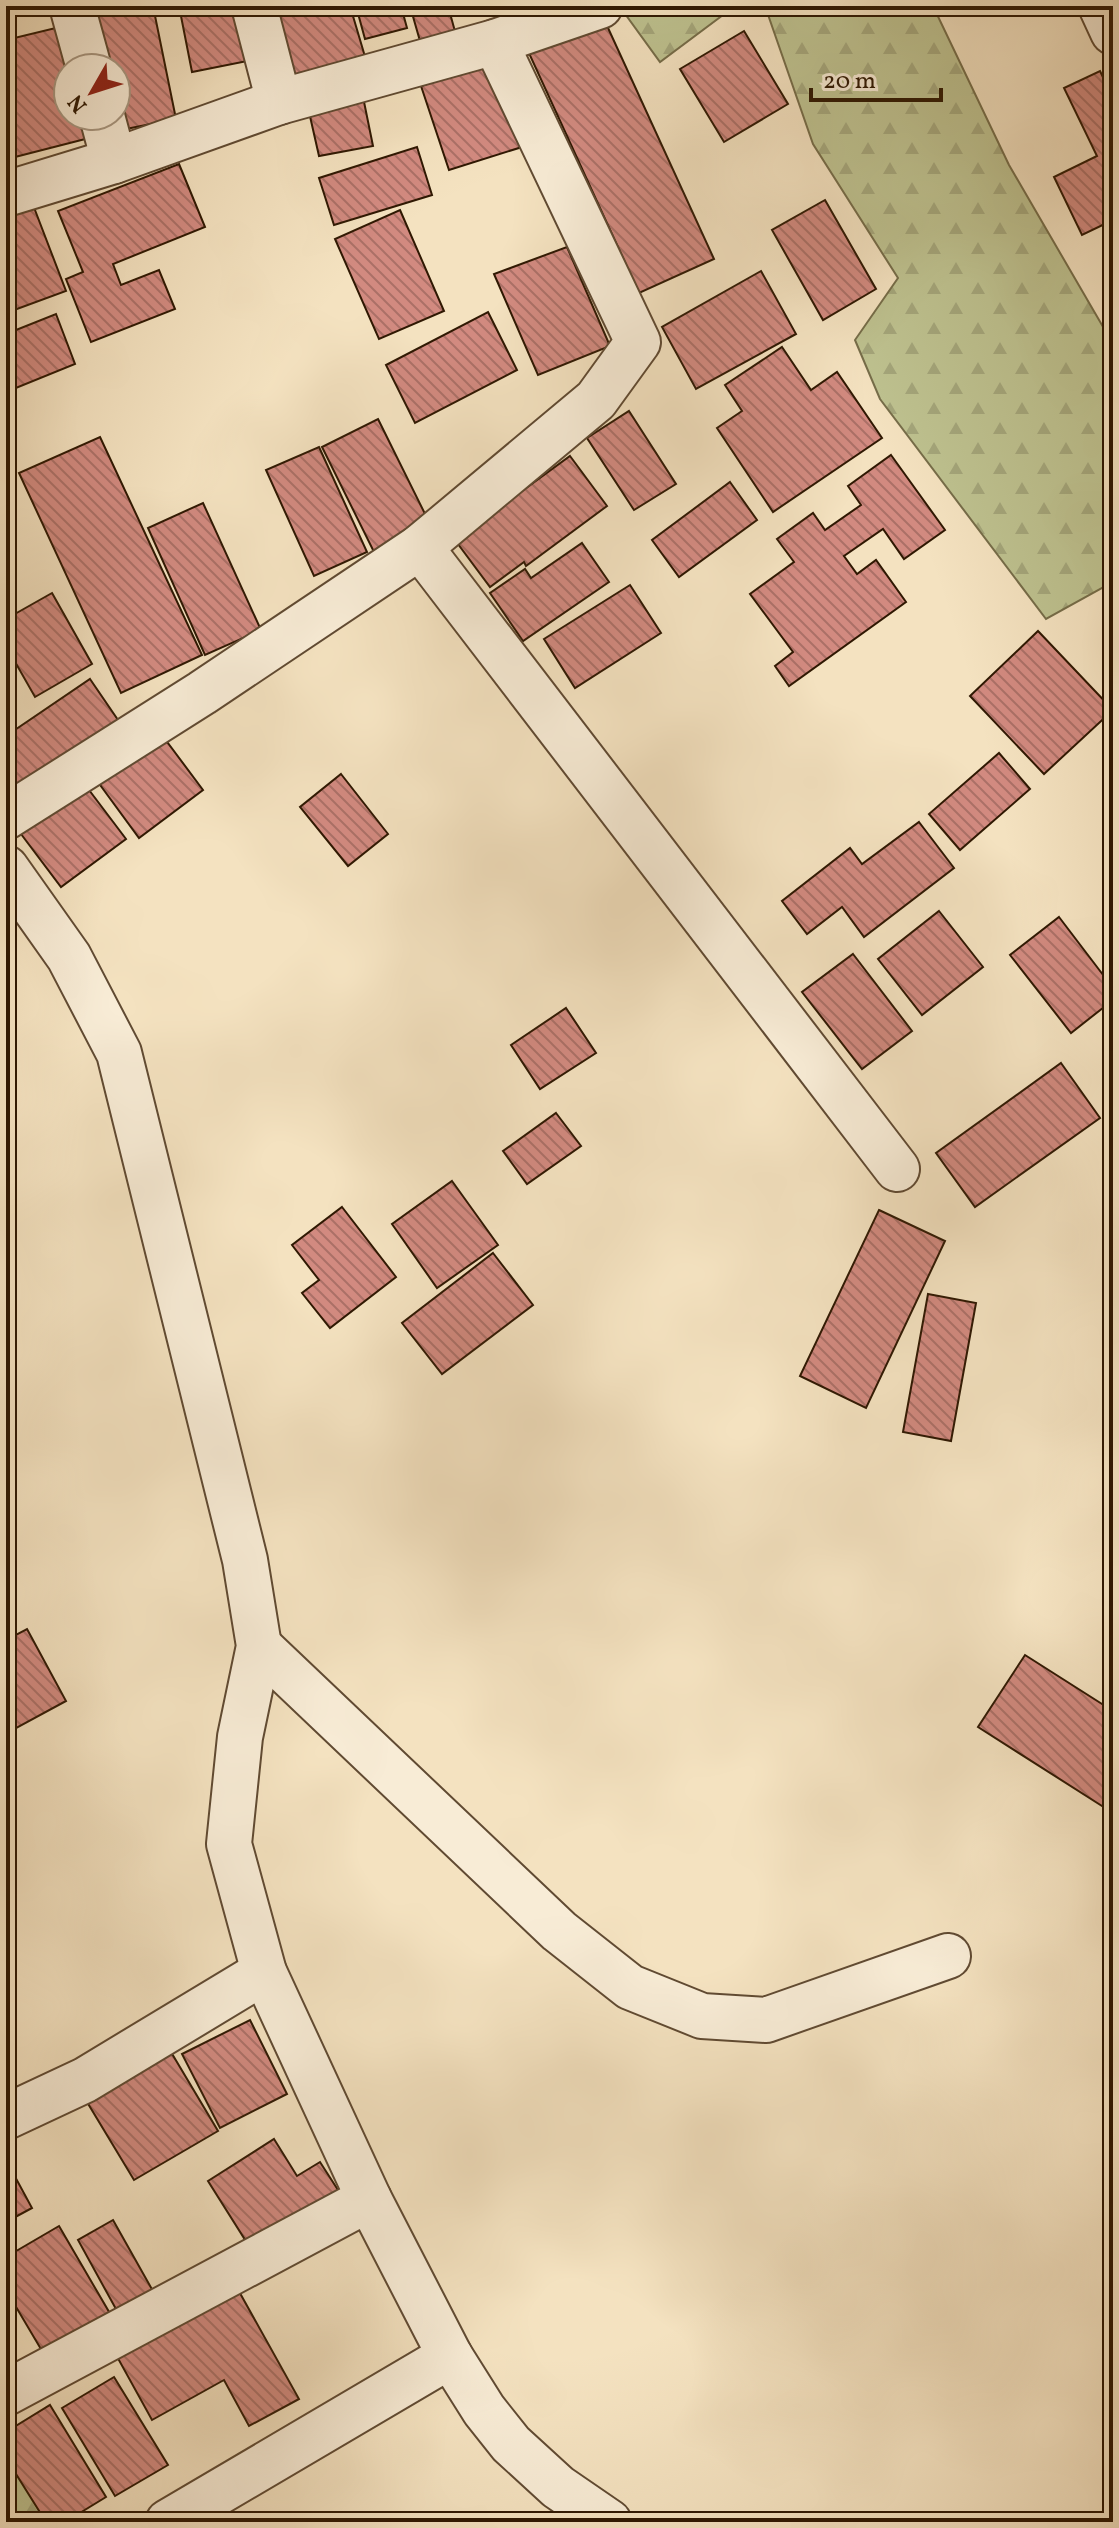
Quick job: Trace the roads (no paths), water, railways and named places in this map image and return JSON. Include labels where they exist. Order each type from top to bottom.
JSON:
[{"type":"street","points":[[72,6],[85,52]]},
{"type":"street","points":[[254,6],[279,102]]},
{"type":"street","points":[[6,194],[114,161],[279,102],[495,42],[600,6]]},
{"type":"street","points":[[1101,6],[1113,32]]},
{"type":"street","points":[[6,817],[202,693],[420,547],[596,400],[638,342],[495,42]]},
{"type":"street","points":[[106,132],[114,161]]},
{"type":"street","points":[[420,547],[897,1169]]},
{"type":"street","points":[[6,868],[69,957],[119,1053],[245,1560],[259,1646],[240,1737],[229,1844],[264,1972],[369,2199],[450,2356],[484,2410],[511,2444],[558,2487],[609,2522]]},
{"type":"street","points":[[259,1646],[559,1931],[630,1987],[702,2016],[766,2020],[948,1956]]},
{"type":"street","points":[[6,2117],[85,2080],[264,1972]]},
{"type":"street","points":[[6,2393],[369,2199]]},
{"type":"street","points":[[168,2522],[450,2356]]}]
